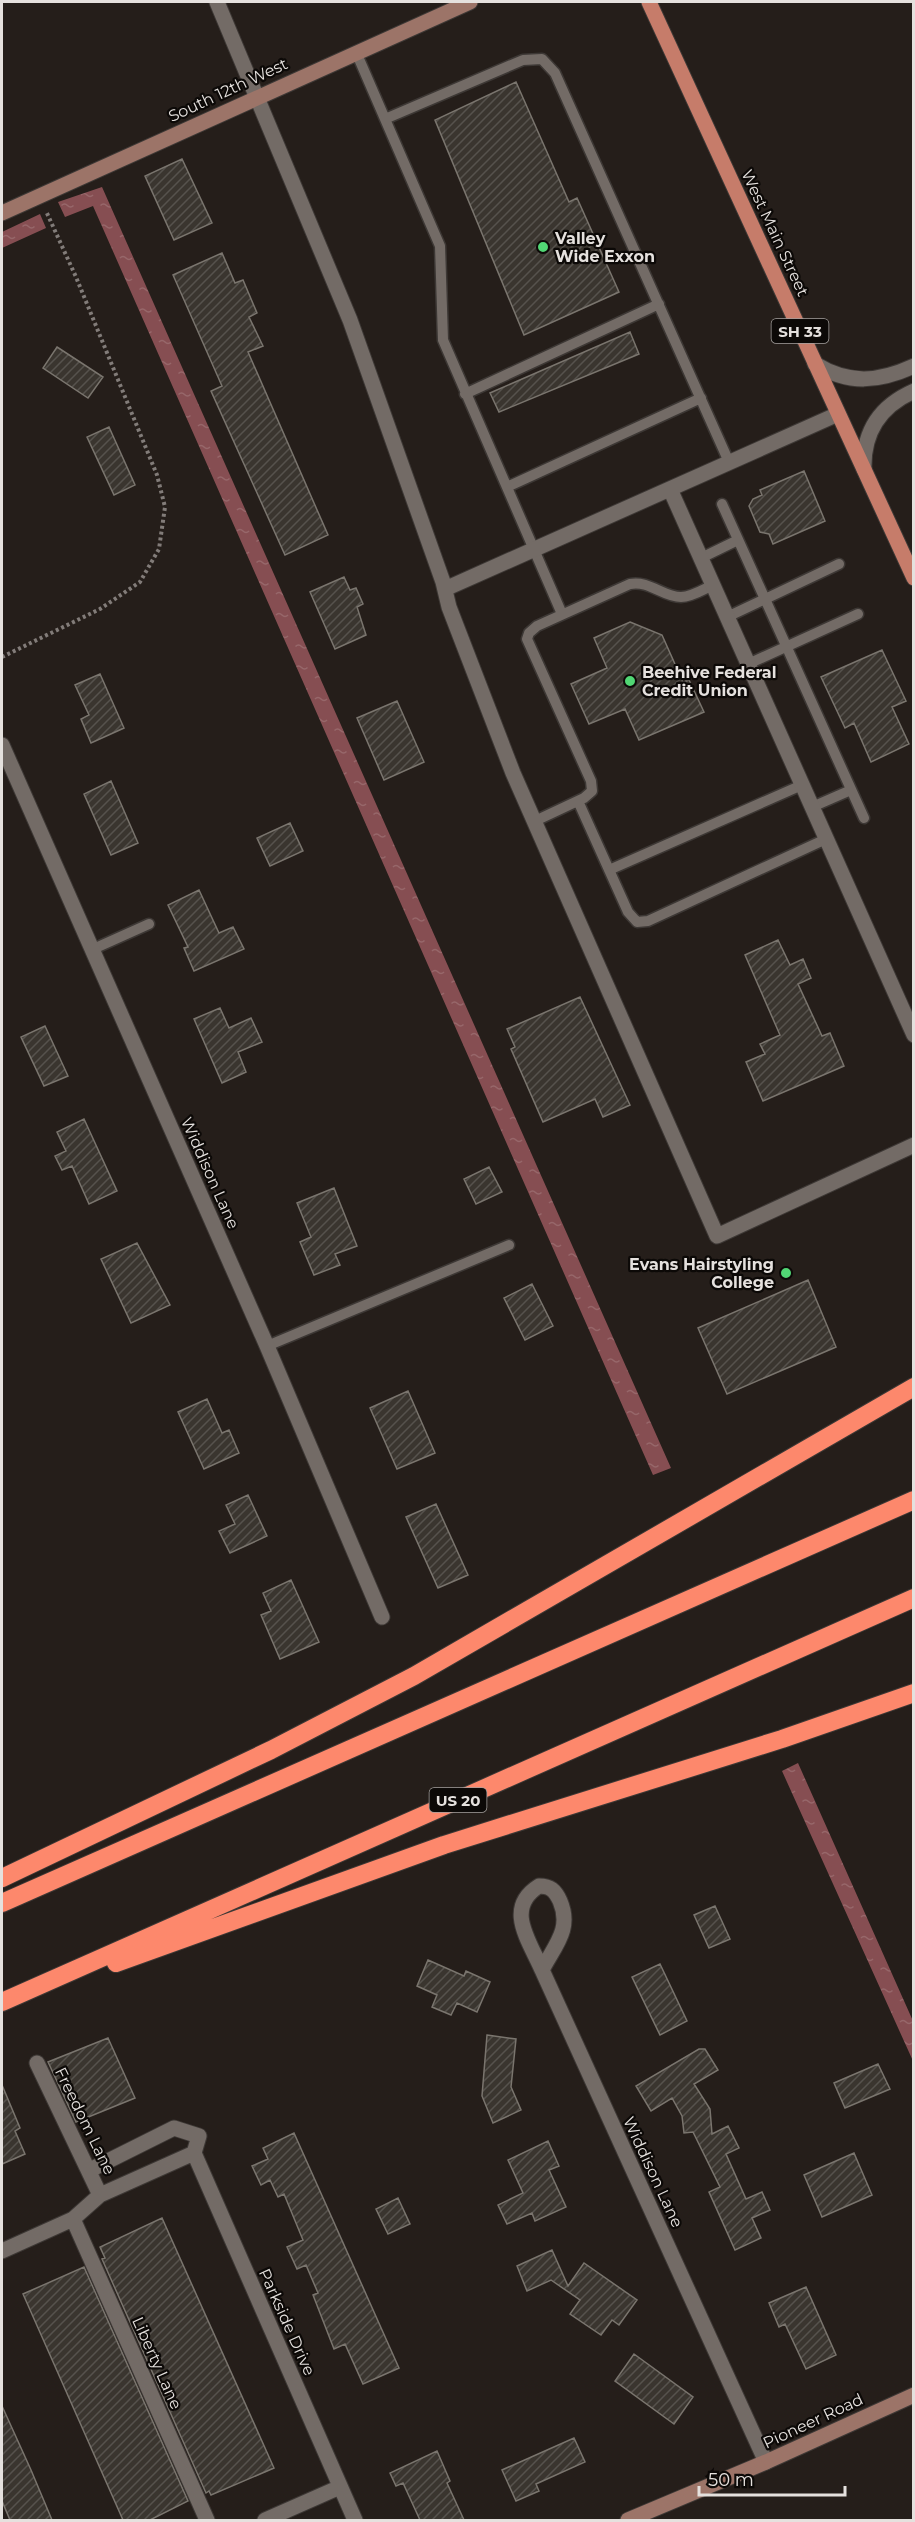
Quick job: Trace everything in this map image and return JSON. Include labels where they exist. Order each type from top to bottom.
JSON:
[{"type":"highway","points":[[2,1878],[272,1750],[404,1681],[914,1387]]},
{"type":"highway","points":[[2,1903],[914,1500]]},
{"type":"highway","name":"US 20","points":[[2,2004],[914,1598]]},
{"type":"highway","points":[[2,2004],[423,1852],[782,1739],[914,1693]]},
{"type":"main road","name":"West Main Street","points":[[649,2],[914,578]]},
{"type":"street","points":[[217,2],[350,320],[513,773],[717,1236],[914,1145]]},
{"type":"street","name":"South 12th West","points":[[2,213],[257,96],[470,2]]},
{"type":"street","points":[[815,364],[839,376],[865,380],[894,375],[914,366]]},
{"type":"street","points":[[864,469],[866,440],[871,427],[887,407],[914,391]]},
{"type":"street","points":[[445,589],[838,414]]},
{"type":"street","points":[[670,489],[914,1035]]},
{"type":"street","name":"Widdison Lane","points":[[2,745],[267,1346],[382,1617]]},
{"type":"street","name":"Widdison Lane","points":[[542,1970],[566,1926],[566,1915],[556,1893],[547,1886],[538,1886],[525,1894],[519,1908],[525,1930],[542,1970],[766,2462]]},
{"type":"street","name":"Freedom Lane","points":[[37,2063],[100,2195]]},
{"type":"street","points":[[2,2251],[73,2219],[100,2195],[194,2153],[199,2136],[174,2128],[90,2170]]},
{"type":"street","name":"Parkside Drive","points":[[194,2153],[355,2520]]},
{"type":"street","name":"Liberty Lane","points":[[73,2219],[207,2520]]},
{"type":"street","name":"Pioneer Road","points":[[628,2520],[766,2462],[914,2395]]},
{"type":"street","points":[[265,2520],[340,2487]]},
{"type":"lane","points":[[356,52],[440,246],[443,340],[562,614]]},
{"type":"lane","points":[[386,119],[523,60],[542,59],[555,73],[729,462]]},
{"type":"lane","points":[[465,394],[659,304]]},
{"type":"lane","points":[[507,487],[700,398]]},
{"type":"lane","points":[[722,504],[864,818]]},
{"type":"lane","points":[[701,558],[738,540]]},
{"type":"lane","points":[[727,617],[839,564]]},
{"type":"lane","points":[[534,821],[578,801],[592,791],[591,781],[527,639],[537,626],[630,584],[644,584],[677,597],[685,597],[713,585]]},
{"type":"lane","points":[[748,664],[858,614]]},
{"type":"lane","points":[[609,870],[802,785]]},
{"type":"lane","points":[[812,807],[851,790]]},
{"type":"lane","points":[[578,801],[628,912],[637,922],[648,921],[826,839]]},
{"type":"lane","points":[[91,950],[149,924]]},
{"type":"lane","points":[[267,1346],[509,1245]]},
{"type":"path","points":[[2,657],[100,609],[140,582],[159,549],[165,507],[157,475],[76,277],[39,196]]},
{"type":"water","points":[[102,187],[671,1468],[653,1475],[93,206],[65,217],[58,202]]},
{"type":"water","points":[[40,214],[46,228],[2,248],[2,232]]},
{"type":"water","points":[[798,1763],[913,2021],[913,2061],[782,1771]]},
{"type":"building","name":"Valley Wide Exxon","points":[[516,82],[569,202],[577,198],[619,292],[524,335],[435,120]]},
{"type":"building","points":[[182,159],[212,223],[174,240],[145,176]]},
{"type":"building","points":[[222,253],[235,283],[243,280],[257,313],[249,317],[263,346],[248,352],[328,535],[285,555],[211,391],[222,386],[173,275]]},
{"type":"building","points":[[630,332],[639,354],[499,412],[490,393]]},
{"type":"building","points":[[57,347],[103,377],[88,398],[43,368]]},
{"type":"building","points":[[109,427],[135,485],[114,495],[87,437]]},
{"type":"building","points":[[804,471],[825,521],[773,544],[769,534],[760,532],[749,506],[753,499],[762,495],[760,490]]},
{"type":"building","points":[[344,577],[350,590],[356,588],[363,604],[357,607],[366,635],[335,649],[310,592]]},
{"type":"building","name":"Beehive Federal Credit Union","points":[[630,622],[662,635],[683,682],[689,680],[704,712],[639,740],[625,709],[589,724],[571,684],[607,668],[594,638]]},
{"type":"building","points":[[882,650],[906,701],[892,707],[909,744],[871,762],[854,723],[845,728],[821,677]]},
{"type":"building","points":[[100,674],[124,728],[91,743],[81,719],[89,715],[75,685]]},
{"type":"building","points":[[397,701],[424,762],[384,780],[357,718]]},
{"type":"building","points":[[111,781],[138,843],[111,855],[84,794]]},
{"type":"building","points":[[290,823],[303,851],[270,866],[257,838]]},
{"type":"building","points":[[199,890],[219,933],[233,927],[244,949],[194,971],[184,948],[188,947],[168,905]]},
{"type":"building","points":[[778,940],[790,965],[803,959],[811,978],[798,984],[822,1036],[830,1033],[844,1066],[763,1101],[746,1062],[765,1054],[760,1044],[780,1035],[745,955]]},
{"type":"building","points":[[580,997],[630,1105],[603,1117],[595,1099],[543,1122],[511,1049],[515,1047],[507,1029]]},
{"type":"building","points":[[220,1008],[229,1028],[251,1018],[262,1042],[238,1052],[246,1072],[222,1083],[194,1019]]},
{"type":"building","points":[[45,1026],[68,1076],[44,1086],[21,1037]]},
{"type":"building","points":[[84,1119],[117,1191],[89,1204],[72,1166],[62,1170],[55,1156],[66,1151],[57,1132]]},
{"type":"building","points":[[489,1167],[502,1192],[476,1204],[464,1179]]},
{"type":"building","points":[[334,1188],[357,1246],[335,1254],[340,1265],[314,1275],[300,1242],[311,1237],[297,1203]]},
{"type":"building","points":[[137,1243],[170,1305],[131,1323],[101,1259]]},
{"type":"building","points":[[808,1280],[836,1347],[727,1394],[698,1328]]},
{"type":"building","points":[[532,1284],[553,1326],[525,1340],[504,1298]]},
{"type":"building","points":[[408,1391],[435,1453],[397,1469],[370,1408]]},
{"type":"building","points":[[207,1399],[222,1433],[229,1430],[239,1453],[204,1469],[178,1412]]},
{"type":"building","points":[[248,1495],[267,1536],[230,1553],[219,1531],[235,1524],[226,1505]]},
{"type":"building","points":[[436,1504],[468,1575],[438,1588],[406,1517]]},
{"type":"building","points":[[291,1580],[319,1642],[280,1659],[261,1615],[271,1611],[263,1593]]},
{"type":"building","points":[[715,1906],[730,1939],[709,1948],[694,1915]]},
{"type":"building","points":[[428,1960],[464,1976],[466,1971],[490,1982],[477,2012],[457,2003],[451,2015],[432,2007],[437,1995],[417,1986]]},
{"type":"building","points":[[660,1964],[687,2021],[660,2035],[632,1977]]},
{"type":"building","points":[[487,2035],[516,2039],[511,2087],[521,2110],[493,2123],[482,2096]]},
{"type":"building","points":[[108,2038],[135,2098],[76,2122],[48,2062]]},
{"type":"building","points":[[699,2049],[705,2049],[718,2070],[694,2084],[710,2109],[712,2134],[728,2126],[739,2148],[726,2154],[746,2199],[762,2192],[770,2210],[752,2218],[761,2238],[735,2250],[709,2192],[720,2187],[693,2132],[684,2133],[682,2116],[672,2098],[651,2111],[636,2086]]},
{"type":"building","points":[[878,2064],[890,2089],[845,2108],[834,2083]]},
{"type":"building","points":[[2,2085],[20,2128],[15,2131],[25,2154],[2,2164]]},
{"type":"building","points":[[294,2133],[399,2368],[363,2384],[345,2344],[334,2349],[313,2295],[318,2293],[306,2265],[297,2269],[287,2247],[303,2240],[284,2194],[278,2197],[270,2180],[261,2185],[252,2166],[268,2159],[263,2148]]},
{"type":"building","points":[[548,2141],[559,2166],[549,2170],[566,2207],[535,2221],[532,2213],[507,2224],[498,2205],[523,2193],[508,2160]]},
{"type":"building","points":[[854,2153],[872,2195],[822,2217],[804,2175]]},
{"type":"building","points":[[398,2198],[410,2224],[388,2234],[376,2209]]},
{"type":"building","points":[[162,2218],[274,2468],[211,2495],[209,2491],[206,2493],[102,2259],[105,2258],[100,2247]]},
{"type":"building","points":[[552,2250],[568,2286],[584,2263],[637,2300],[619,2325],[612,2320],[601,2335],[570,2314],[580,2300],[551,2280],[527,2291],[517,2266]]},
{"type":"building","points":[[84,2267],[188,2501],[150,2520],[123,2520],[23,2294]]},
{"type":"building","points":[[806,2287],[836,2355],[806,2369],[785,2324],[779,2327],[769,2303]]},
{"type":"building","points":[[634,2354],[693,2397],[674,2424],[615,2381]]},
{"type":"building","points":[[2,2406],[52,2520],[10,2520],[2,2501]]},
{"type":"building","points":[[574,2438],[585,2462],[536,2484],[539,2491],[516,2501],[502,2470]]},
{"type":"building","points":[[437,2451],[450,2481],[447,2483],[464,2520],[420,2520],[403,2483],[396,2486],[390,2473]]},
{"type":"place","name":"Valley Wide Exxon","points":[[543,247]]},
{"type":"place","name":"Beehive Federal Credit Union","points":[[630,681]]},
{"type":"place","name":"Evans Hairstyling College","points":[[786,1273]]}]
